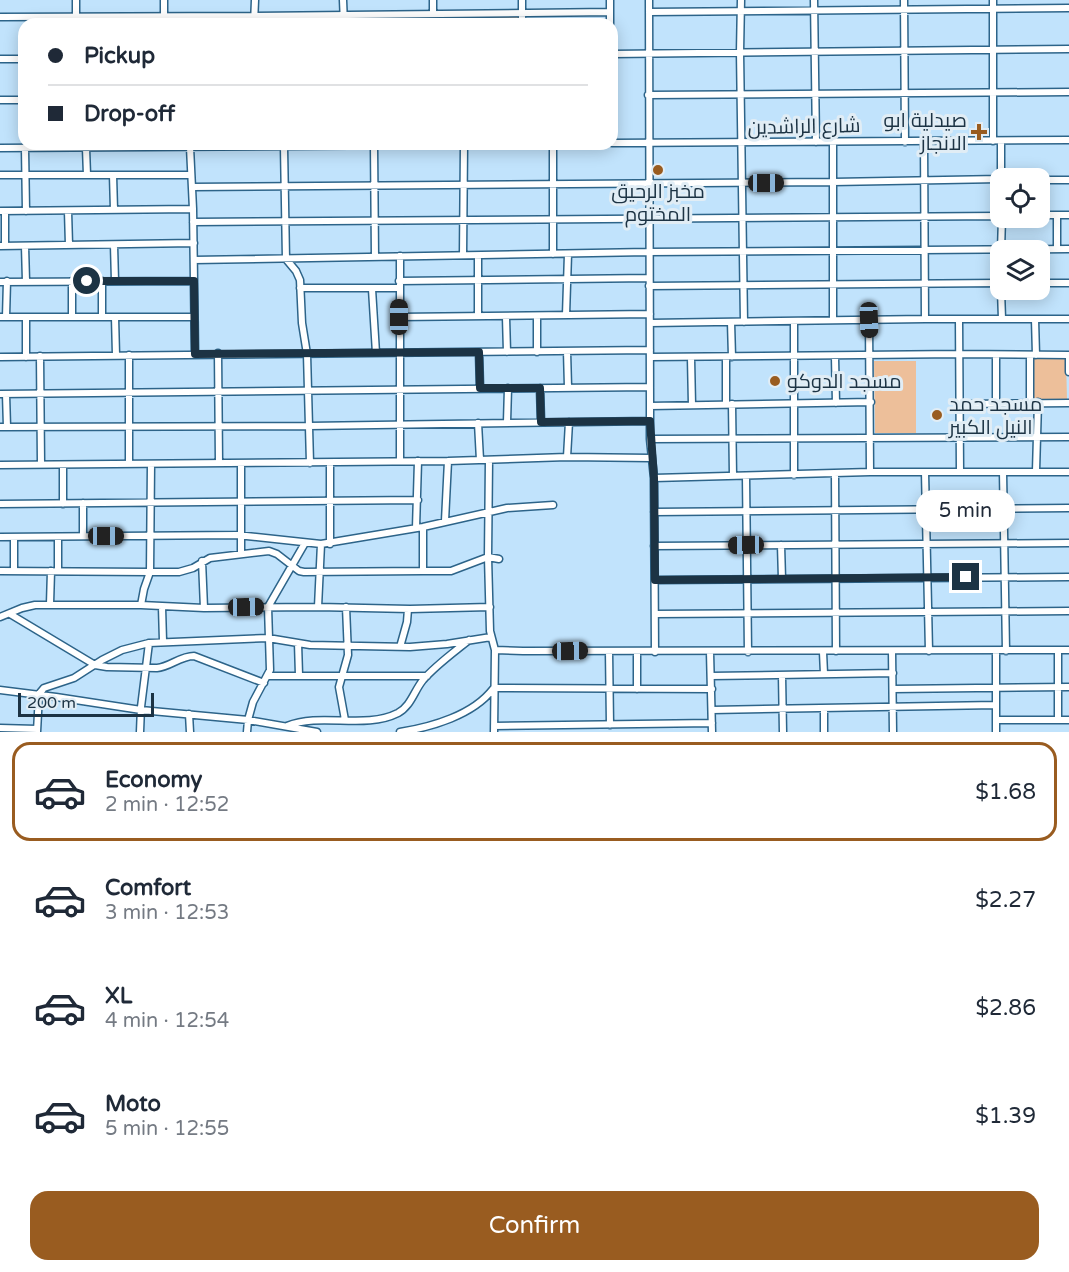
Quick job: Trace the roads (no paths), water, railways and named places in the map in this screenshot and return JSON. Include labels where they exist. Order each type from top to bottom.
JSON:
[{"type":"street","points":[[76,0],[76,18]]},
{"type":"street","points":[[164,0],[164,18]]},
{"type":"street","points":[[255,0],[255,16]]},
{"type":"street","points":[[343,0],[344,16]]},
{"type":"street","points":[[433,0],[433,18]]},
{"type":"street","points":[[522,0],[522,18]]},
{"type":"street","points":[[610,0],[610,18]]},
{"type":"street","points":[[649,0],[650,439],[654,478],[656,652]]},
{"type":"street","points":[[741,0],[744,322]]},
{"type":"street","points":[[814,0],[816,142]]},
{"type":"street","points":[[904,0],[905,142]]},
{"type":"street","points":[[993,0],[994,92],[1000,168]]},
{"type":"street","points":[[649,12],[1069,8]]},
{"type":"street","points":[[210,18],[610,12]]},
{"type":"street","points":[[0,16],[30,18]]},
{"type":"street","points":[[618,54],[1069,49]]},
{"type":"street","points":[[0,59],[18,59]]},
{"type":"street","points":[[648,95],[1069,92]]},
{"type":"street","points":[[0,100],[18,100]]},
{"type":"street","name":"شارع الراشدين","points":[[618,143],[1069,140]]},
{"type":"street","points":[[833,142],[833,320]]},
{"type":"street","points":[[924,142],[925,319]]},
{"type":"street","points":[[0,148],[18,148]]},
{"type":"street","points":[[25,150],[26,211]]},
{"type":"street","points":[[86,150],[87,175]]},
{"type":"street","points":[[190,150],[194,222],[195,354]]},
{"type":"street","points":[[284,150],[286,259],[298,275],[300,288],[307,354],[310,463]]},
{"type":"street","points":[[374,150],[375,256]]},
{"type":"street","points":[[463,255],[464,150]]},
{"type":"street","points":[[553,150],[553,254]]},
{"type":"street","points":[[0,175],[192,175]]},
{"type":"street","points":[[113,175],[114,210]]},
{"type":"street","points":[[192,187],[990,179]]},
{"type":"street","points":[[1050,180],[1069,180]]},
{"type":"street","points":[[193,209],[2,211],[2,246],[194,243]]},
{"type":"street","points":[[68,211],[69,246]]},
{"type":"street","points":[[1050,215],[1069,215]]},
{"type":"street","points":[[1057,215],[1057,249]]},
{"type":"street","points":[[194,222],[648,217],[990,217]]},
{"type":"street","points":[[114,245],[115,281]]},
{"type":"street","points":[[25,246],[26,281]]},
{"type":"street","points":[[194,260],[744,250],[990,249]]},
{"type":"street","points":[[1050,249],[1069,249]]},
{"type":"street","points":[[566,315],[568,254]]},
{"type":"street","points":[[400,256],[400,461]]},
{"type":"street","points":[[478,256],[478,316]]},
{"type":"street","points":[[300,288],[372,289],[478,280],[649,278]]},
{"type":"street","points":[[194,281],[3,281],[3,317],[194,317]]},
{"type":"street","points":[[72,281],[72,317]]},
{"type":"street","points":[[102,281],[102,317]]},
{"type":"street","points":[[649,286],[990,283]]},
{"type":"street","points":[[1050,283],[1069,283]]},
{"type":"street","points":[[372,289],[376,353]]},
{"type":"street","points":[[1001,300],[1002,319]]},
{"type":"street","points":[[399,317],[650,314]]},
{"type":"street","points":[[537,316],[537,351]]},
{"type":"street","points":[[26,317],[26,357]]},
{"type":"street","points":[[115,317],[116,355]]},
{"type":"street","points":[[506,317],[507,352]]},
{"type":"street","points":[[959,319],[960,472]]},
{"type":"street","points":[[1030,402],[1035,319]]},
{"type":"street","points":[[650,323],[1069,319]]},
{"type":"street","points":[[869,320],[870,472]]},
{"type":"street","points":[[794,321],[794,475]]},
{"type":"street","points":[[731,322],[729,404],[733,439],[733,476]]},
{"type":"street","points":[[0,357],[650,350]]},
{"type":"street","points":[[567,351],[568,387]]},
{"type":"street","points":[[479,352],[480,388]]},
{"type":"street","points":[[218,354],[219,464]]},
{"type":"street","points":[[129,355],[129,464]]},
{"type":"street","points":[[996,355],[996,403]]},
{"type":"street","points":[[650,357],[1069,355],[1069,372]]},
{"type":"street","points":[[40,356],[41,464]]},
{"type":"street","points":[[835,357],[836,403]]},
{"type":"street","points":[[691,358],[692,405]]},
{"type":"street","points":[[650,387],[3,394],[3,427],[309,426],[650,421]]},
{"type":"street","points":[[507,422],[508,388]]},
{"type":"street","points":[[540,388],[541,422]]},
{"type":"street","points":[[650,406],[871,402]]},
{"type":"street","points":[[1036,471],[1038,402]]},
{"type":"street","points":[[960,404],[1069,403]]},
{"type":"street","points":[[567,457],[569,422]]},
{"type":"street","points":[[478,423],[480,460]]},
{"type":"street","points":[[650,439],[1069,436]]},
{"type":"street","points":[[0,465],[330,463],[567,457],[651,458]]},
{"type":"street","points":[[489,460],[488,557],[491,637],[495,650],[494,729],[589,729],[610,725],[619,728],[712,723]]},
{"type":"street","points":[[418,461],[419,528],[423,572]]},
{"type":"street","points":[[445,521],[448,461]]},
{"type":"street","points":[[330,463],[330,543]]},
{"type":"street","points":[[241,464],[241,555]]},
{"type":"street","points":[[63,465],[63,504]]},
{"type":"street","points":[[141,605],[150,572],[151,465]]},
{"type":"street","points":[[654,478],[870,472],[1069,472]]},
{"type":"street","points":[[925,472],[929,651]]},
{"type":"street","points":[[1003,472],[1006,651]]},
{"type":"street","points":[[835,473],[836,651]]},
{"type":"street","points":[[746,476],[748,652]]},
{"type":"street","points":[[0,504],[418,500]]},
{"type":"street","points":[[82,503],[83,536]]},
{"type":"street","points":[[0,537],[241,536],[321,544],[419,528],[507,508],[553,505]]},
{"type":"street","points":[[654,512],[1069,508]]},
{"type":"street","points":[[14,537],[14,571]]},
{"type":"street","points":[[50,604],[58,537]]},
{"type":"street","points":[[247,732],[255,697],[269,676],[268,607],[305,543]]},
{"type":"street","points":[[654,546],[1069,543]]},
{"type":"street","points":[[318,607],[321,544]]},
{"type":"street","points":[[781,545],[782,579]]},
{"type":"street","points":[[0,571],[166,573],[186,571],[210,558],[270,551],[300,571],[321,573],[457,570],[488,557],[499,559]]},
{"type":"street","points":[[202,561],[204,608]]},
{"type":"street","points":[[655,580],[1069,577]]},
{"type":"street","points":[[0,617],[22,608],[50,604],[204,608],[490,607]]},
{"type":"street","points":[[162,607],[163,641]]},
{"type":"street","points":[[345,720],[339,691],[341,675],[347,659],[346,607]]},
{"type":"street","points":[[400,647],[408,609]]},
{"type":"street","points":[[655,614],[1069,611]]},
{"type":"street","points":[[10,614],[95,664],[107,667],[163,668],[183,658],[194,656],[264,683]]},
{"type":"street","points":[[0,728],[37,731],[39,694],[44,688],[74,678],[122,650],[149,643],[268,638],[298,643],[400,647],[447,644],[491,637]]},
{"type":"street","points":[[287,726],[305,722],[376,719],[398,713],[406,707],[428,676],[470,639]]},
{"type":"street","points":[[140,732],[149,643]]},
{"type":"street","points":[[298,643],[299,675]]},
{"type":"street","points":[[495,650],[656,652],[1069,650]]},
{"type":"street","points":[[609,651],[610,725]]},
{"type":"street","points":[[637,651],[637,689]]},
{"type":"street","points":[[823,651],[824,674]]},
{"type":"street","points":[[892,651],[893,732]]},
{"type":"street","points":[[996,651],[996,732]]},
{"type":"street","points":[[1058,651],[1058,720]]},
{"type":"street","points":[[710,652],[712,732]]},
{"type":"street","points":[[711,676],[893,673]]},
{"type":"street","points":[[782,675],[783,732]]},
{"type":"street","points":[[269,676],[428,676]]},
{"type":"street","points":[[893,689],[996,686],[1069,687]]},
{"type":"street","points":[[494,688],[711,689]]},
{"type":"street","points":[[400,732],[458,714],[484,700],[494,688]]},
{"type":"street","points":[[0,690],[141,710],[248,720],[316,732]]},
{"type":"street","points":[[712,710],[996,705]]},
{"type":"street","points":[[824,709],[824,732]]},
{"type":"street","points":[[189,714],[190,732]]},
{"type":"street","points":[[996,720],[1069,720]]},
{"type":"place","name":"صيدلية ابو الانجاز","points":[[979,132]]},
{"type":"place","name":"مخبز الرحيق المختوم","points":[[658,170]]},
{"type":"place","name":"مسجد الدوكو","points":[[775,381]]},
{"type":"place","name":"مسجد حمد النيل الكبير","points":[[937,415]]}]
